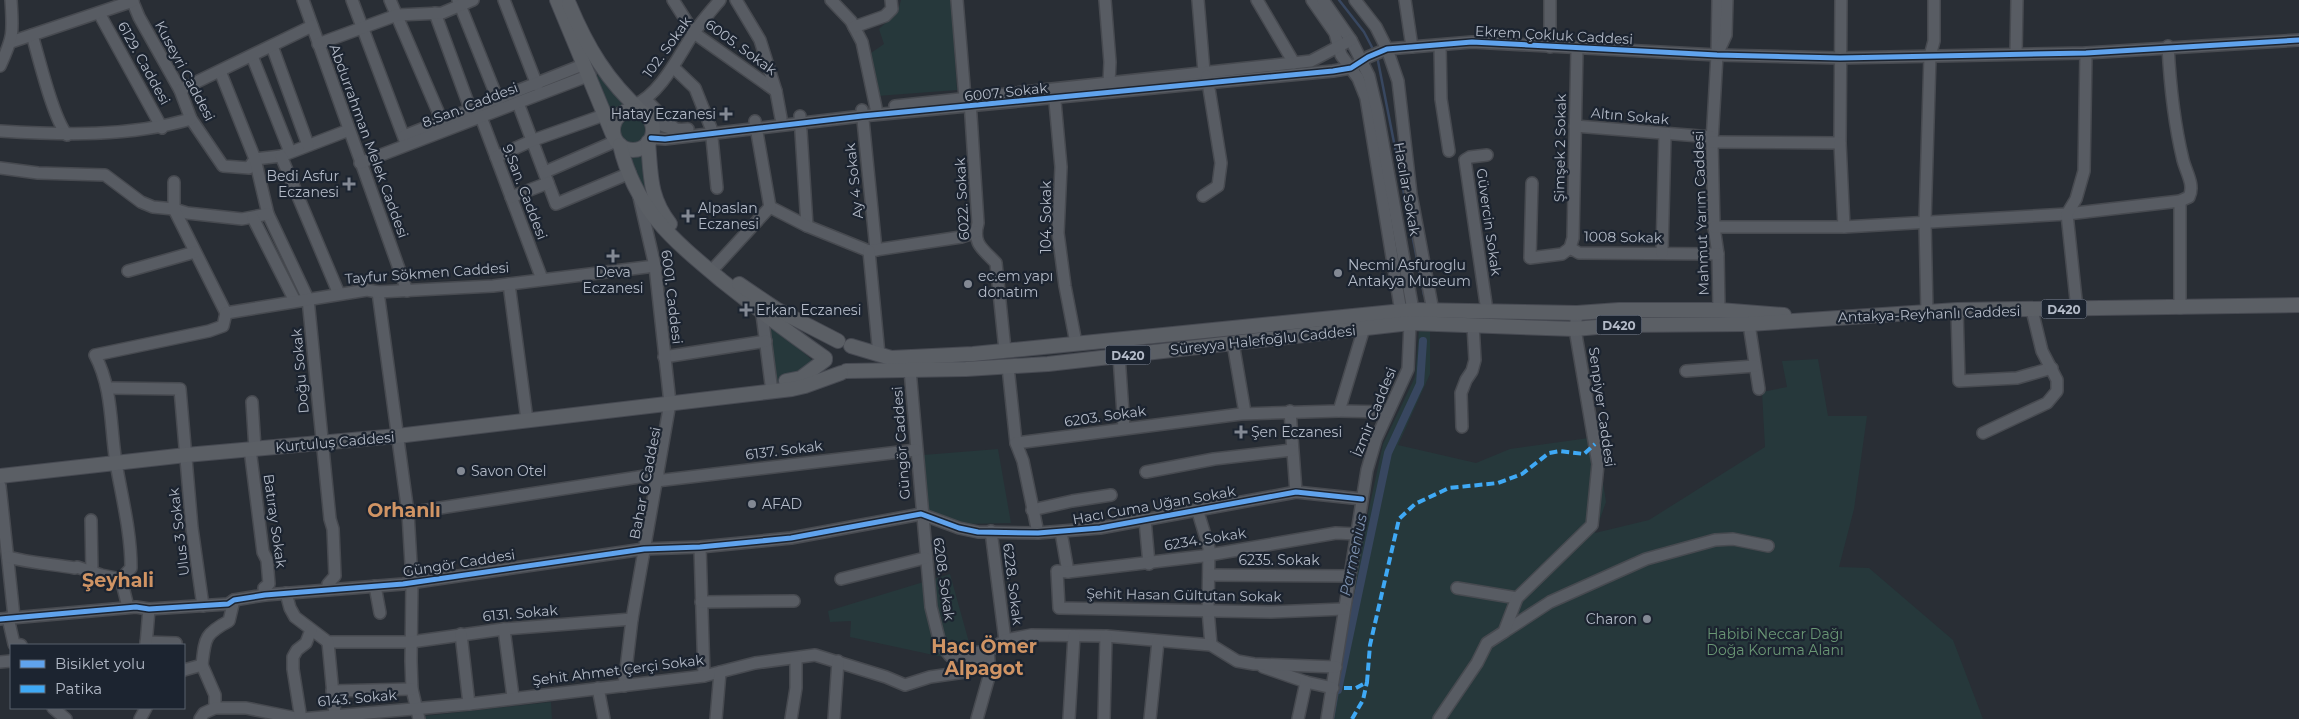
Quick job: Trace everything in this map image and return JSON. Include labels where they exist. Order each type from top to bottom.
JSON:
[{"type":"main road","points":[[557,0],[638,195],[660,226],[682,248],[762,314],[825,359],[831,369],[843,372],[850,369],[856,360],[851,346],[776,309],[715,267],[677,233],[662,214],[652,190],[650,140],[652,125],[642,108],[621,93],[599,65],[568,0]]},
{"type":"main road","points":[[617,141],[614,122],[623,112],[642,108]]},
{"type":"main road","points":[[617,141],[635,150],[650,140]]},
{"type":"main road","name":"Antakya-Reyhanlı Caddesi","points":[[1408,315],[1473,324],[1575,329],[1619,325],[1749,324],[1957,310],[2299,305]]},
{"type":"main road","name":"Antakya-Reyhanlı Caddesi","points":[[1408,315],[1433,311],[1577,313],[1619,310],[1719,310],[1829,318]]},
{"type":"main road","name":"Süreyya Halefoğlu Caddesi","points":[[670,403],[792,389],[843,372],[1008,367],[1119,356],[1364,328],[1408,315]]},
{"type":"main road","name":"Süreyya Halefoğlu Caddesi","points":[[851,346],[891,358],[921,357],[1408,315]]},
{"type":"main road","points":[[670,403],[801,378],[825,359],[829,346],[838,341]]},
{"type":"main road","name":"Kurtuluş Caddesi","points":[[0,476],[186,455],[397,436],[670,403]]},
{"type":"street","points":[[0,66],[11,42],[13,32],[11,0]]},
{"type":"street","points":[[11,42],[132,0]]},
{"type":"street","name":"Kuseyri Caddesi","points":[[132,0],[180,90],[191,119],[223,166],[249,168],[255,159],[286,154],[349,130]]},
{"type":"street","name":"Abdurrahman Melek Caddesi","points":[[303,0],[408,292]]},
{"type":"street","points":[[352,0],[405,141]]},
{"type":"street","points":[[390,0],[442,121]]},
{"type":"street","points":[[318,44],[396,15],[447,12],[459,3],[473,0]]},
{"type":"street","points":[[504,0],[537,84]]},
{"type":"street","name":"6005. Sokak","points":[[673,0],[694,33],[776,91]]},
{"type":"street","name":"102. Sokak","points":[[642,108],[673,67],[694,33],[720,0]]},
{"type":"street","points":[[736,0],[760,40],[776,91],[781,118]]},
{"type":"street","points":[[831,0],[854,27],[862,42],[876,108]]},
{"type":"street","points":[[854,27],[885,16],[892,9],[891,0]]},
{"type":"street","name":"6022. Sokak","points":[[956,0],[969,101],[978,223],[976,232],[980,248],[996,263],[1006,350]]},
{"type":"street","points":[[1105,0],[1110,62],[1109,83]]},
{"type":"street","points":[[1198,0],[1206,76],[1221,173],[1218,186],[1203,196]]},
{"type":"street","points":[[1257,0],[1294,62]]},
{"type":"street","name":"Hacılar Sokak","points":[[1312,0],[1335,33],[1341,55],[1358,78],[1366,98],[1408,315]]},
{"type":"street","name":"Hacılar Sokak","points":[[1323,0],[1365,59],[1377,110],[1408,315]]},
{"type":"street","points":[[1355,0],[1376,27],[1398,81],[1411,194],[1433,311]]},
{"type":"street","points":[[1405,0],[1412,47]]},
{"type":"street","points":[[1550,0],[1550,47]]},
{"type":"street","name":"Mahmut Yarım Caddesi","points":[[1718,0],[1712,139],[1714,227],[1718,254],[1719,310]]},
{"type":"street","name":"Mahmut Yarım Caddesi","points":[[1717,55],[1726,34],[1727,0]]},
{"type":"street","points":[[1841,0],[1840,143],[1844,227]]},
{"type":"street","points":[[1927,313],[1925,222],[1930,56],[1934,41],[1934,0]]},
{"type":"street","points":[[2016,54],[2017,0]]},
{"type":"street","points":[[459,3],[498,100]]},
{"type":"street","name":"6129. Caddesi","points":[[99,13],[162,128]]},
{"type":"street","name":"9.San. Caddesi","points":[[435,13],[476,114],[496,157],[542,279]]},
{"type":"street","points":[[180,90],[312,26]]},
{"type":"street","points":[[32,35],[54,107],[62,129],[67,135]]},
{"type":"street","name":"6007. Sokak","points":[[862,113],[876,108],[1054,94],[1206,76],[1311,61],[1350,40]]},
{"type":"street","name":"Ekrem Çokluk Caddesi","points":[[1365,59],[1384,50],[1472,42],[1717,55],[1840,58],[2086,53],[2168,46],[2299,40]]},
{"type":"street","points":[[1440,44],[1441,99],[1449,151]]},
{"type":"street","points":[[272,46],[308,146]]},
{"type":"street","points":[[1714,227],[1844,227],[2067,214],[2180,201],[2189,197],[2192,192],[2172,102],[2168,46]]},
{"type":"street","name":"Şimşek 2 Sokak","points":[[1570,248],[1572,238],[1577,48]]},
{"type":"street","points":[[2077,309],[2067,214],[2076,199],[2084,171],[2086,53]]},
{"type":"street","points":[[252,56],[286,154],[339,294]]},
{"type":"street","name":"6007. Sokak","points":[[1054,94],[1109,83],[1351,68],[1365,59]]},
{"type":"street","points":[[673,67],[694,88],[711,130],[717,188]]},
{"type":"street","name":"8.San. Caddesi","points":[[405,141],[476,114],[498,100],[537,84],[587,70]]},
{"type":"street","name":"8.San. Caddesi","points":[[360,162],[442,121],[518,103],[587,70]]},
{"type":"street","points":[[220,71],[255,159],[268,214],[308,299]]},
{"type":"street","name":"104. Sokak","points":[[1054,94],[1061,168],[1058,233],[1065,286],[1076,343]]},
{"type":"street","name":"6007. Sokak","points":[[650,140],[756,124],[969,101]]},
{"type":"street","points":[[518,103],[556,204],[630,173]]},
{"type":"street","name":"6007. Sokak","points":[[642,108],[663,127],[676,130],[711,130]]},
{"type":"street","name":"Ay 4 Sokak","points":[[862,113],[879,355]]},
{"type":"street","points":[[496,157],[531,141],[604,115]]},
{"type":"street","name":"6007. Sokak","points":[[756,124],[781,118],[800,120]]},
{"type":"street","points":[[0,131],[67,135],[162,128],[191,119]]},
{"type":"street","points":[[800,120],[807,226]]},
{"type":"street","points":[[756,124],[770,207]]},
{"type":"street","name":"Altın Sokak","points":[[1575,126],[1712,139],[1840,143]]},
{"type":"street","points":[[1662,252],[1665,134]]},
{"type":"street","points":[[511,197],[617,141]]},
{"type":"street","name":"Güvercin Sokak","points":[[1488,155],[1470,157],[1465,160],[1488,312]]},
{"type":"street","points":[[0,168],[38,173],[105,175],[141,202],[153,207],[174,209],[187,213],[242,219],[268,214]]},
{"type":"street","points":[[120,579],[131,568],[131,545],[116,464],[108,388],[96,355],[209,331],[223,326],[226,313],[174,209],[174,182]]},
{"type":"street","name":"1008 Sokak","points":[[1532,183],[1530,258],[1562,254],[1570,248],[1579,253],[1662,252],[1718,254]]},
{"type":"street","name":"6001. Caddesi","points":[[638,195],[655,266],[670,403]]},
{"type":"street","points":[[2180,201],[2180,308]]},
{"type":"street","points":[[770,207],[807,226],[873,251],[961,237],[976,232]]},
{"type":"street","points":[[715,267],[770,207]]},
{"type":"street","points":[[252,218],[295,302]]},
{"type":"street","points":[[128,271],[196,252]]},
{"type":"street","name":"Tayfur Sökmen Caddesi","points":[[226,313],[367,290],[408,292],[508,284],[655,266]]},
{"type":"street","points":[[508,284],[527,420]]},
{"type":"street","points":[[378,292],[408,513],[412,581],[412,688],[418,714]]},
{"type":"street","name":"Doğu Sokak","points":[[308,299],[321,442],[330,519],[333,529],[335,576],[328,584],[328,589]]},
{"type":"street","points":[[1957,310],[1958,381],[2017,378],[2052,368]]},
{"type":"street","points":[[1983,433],[2047,403],[2057,391],[2057,380],[2037,334],[2032,310]]},
{"type":"street","name":"Senpiyer Caddesi","points":[[1504,632],[1517,598],[1592,525],[1598,464],[1575,329],[1577,313]]},
{"type":"street","points":[[762,314],[771,384]]},
{"type":"street","name":"İzmir Caddesi","points":[[1327,719],[1367,470],[1376,439],[1408,369],[1408,315]]},
{"type":"street","points":[[1462,427],[1461,393],[1472,371],[1475,360],[1473,324]]},
{"type":"street","points":[[1749,324],[1759,388]]},
{"type":"street","points":[[1340,411],[1364,328]]},
{"type":"street","points":[[664,356],[766,341]]},
{"type":"street","points":[[1233,343],[1245,413]]},
{"type":"street","points":[[1119,356],[1124,428]]},
{"type":"street","points":[[1686,371],[1755,366]]},
{"type":"street","points":[[1008,367],[1016,443],[1023,461],[1038,533]]},
{"type":"street","name":"Güngör Caddesi","points":[[8,618],[140,606],[150,610],[228,604],[234,600],[265,595],[402,584],[412,581],[644,549],[700,547],[792,538],[922,514],[910,370]]},
{"type":"street","name":"Ulus 3 Sokak","points":[[108,388],[180,389],[192,528],[203,606]]},
{"type":"street","name":"Batıray Sokak","points":[[252,402],[252,449],[263,552],[267,560],[269,584],[264,588],[265,595]]},
{"type":"street","name":"Bahar 6 Caddesi","points":[[624,686],[632,619],[670,403]]},
{"type":"street","points":[[1290,411],[1296,492]]},
{"type":"street","name":"6203. Sokak","points":[[1016,443],[1084,436],[1124,428],[1245,413],[1290,411],[1388,412]]},
{"type":"street","name":"6137. Sokak","points":[[408,513],[657,478],[916,450]]},
{"type":"street","points":[[1146,472],[1214,459],[1292,450]]},
{"type":"street","points":[[0,486],[8,557],[8,618],[14,644]]},
{"type":"street","name":"Hacı Cuma Uğan Sokak","points":[[922,514],[959,528],[978,532],[991,530],[1038,533],[1061,532],[1145,520],[1296,492],[1362,499]]},
{"type":"street","points":[[1032,510],[1072,501],[1111,496]]},
{"type":"street","points":[[1198,510],[1210,554],[1208,610],[1211,645]]},
{"type":"street","name":"6208. Sokak","points":[[922,514],[931,607],[940,642],[950,656],[988,652]]},
{"type":"street","points":[[91,520],[92,572]]},
{"type":"street","points":[[1145,520],[1149,564]]},
{"type":"street","name":"6228. Sokak","points":[[991,530],[1005,640]]},
{"type":"street","points":[[1061,532],[1062,572]]},
{"type":"street","name":"6234. Sokak","points":[[1062,572],[1149,564],[1336,533],[1357,534]]},
{"type":"street","points":[[1439,719],[1477,664],[1487,643],[1550,602],[1646,559],[1715,540],[1734,538],[1768,546]]},
{"type":"street","points":[[700,547],[704,676]]},
{"type":"street","points":[[8,557],[34,564],[50,563],[77,567],[120,579]]},
{"type":"street","points":[[841,579],[925,558]]},
{"type":"street","name":"Şehit Hasan Gültutan Sokak","points":[[1062,572],[1059,608],[1271,612],[1344,609]]},
{"type":"street","name":"6235. Sokak","points":[[1209,575],[1350,576]]},
{"type":"street","points":[[120,579],[128,607]]},
{"type":"street","points":[[375,586],[380,613]]},
{"type":"street","points":[[1457,588],[1517,598]]},
{"type":"street","points":[[286,593],[290,608],[295,617],[328,642],[335,715]]},
{"type":"street","points":[[200,719],[204,713],[215,708],[215,695],[202,665],[205,639],[218,627],[229,621],[234,600]]},
{"type":"street","points":[[702,602],[794,601]]},
{"type":"street","points":[[150,610],[146,643],[176,643]]},
{"type":"street","name":"6131. Sokak","points":[[328,642],[411,642],[504,629],[632,619]]},
{"type":"street","points":[[504,629],[513,697]]},
{"type":"street","points":[[301,719],[293,657],[297,650],[306,643],[311,630]]},
{"type":"street","points":[[461,634],[469,704]]},
{"type":"street","name":"Şehit Ahmet Çerçi Sokak","points":[[418,714],[513,697],[704,676],[756,663],[815,655],[838,661],[905,685],[930,677],[965,672],[968,665],[1005,640],[1031,635],[1106,636],[1211,645],[1237,661],[1254,664],[1336,667]]},
{"type":"street","points":[[1069,719],[1074,636]]},
{"type":"street","points":[[1104,719],[1106,636]]},
{"type":"street","points":[[1150,719],[1158,641]]},
{"type":"street","points":[[977,719],[990,673],[988,652]]},
{"type":"street","points":[[791,719],[796,688],[796,658]]},
{"type":"street","points":[[834,719],[838,661]]},
{"type":"street","points":[[1254,664],[1306,682],[1333,688]]},
{"type":"street","points":[[185,670],[202,665]]},
{"type":"street","points":[[716,719],[720,672]]},
{"type":"street","points":[[1298,719],[1306,682]]},
{"type":"street","points":[[332,691],[412,688]]},
{"type":"street","points":[[598,688],[604,719]]},
{"type":"street","name":"6143. Sokak","points":[[215,708],[246,708],[301,719],[335,715],[418,714]]},
{"type":"street","points":[[54,709],[66,719]]},
{"type":"green space","points":[[901,0],[951,0],[957,90],[877,96],[868,55],[884,44],[879,29],[898,11]]},
{"type":"green space","points":[[582,58],[619,98],[629,105],[611,122]]},
{"type":"green space","points":[[634,116],[644,120],[648,130],[644,140],[634,144],[624,140],[620,130],[624,120]]},
{"type":"green space","points":[[647,150],[645,194],[624,152],[632,154]]},
{"type":"green space","points":[[767,320],[812,360],[795,376],[773,384]]},
{"type":"green space","name":"Habibi Neccar Dağı Doğa Koruma Alanı","points":[[1419,330],[1430,331],[1430,374],[1398,445],[1476,463],[1510,449],[1596,437],[1606,502],[1595,533],[1649,520],[1765,447],[1762,392],[1787,387],[1782,361],[1818,359],[1828,416],[1867,416],[1854,509],[1839,567],[1869,568],[1953,640],[1983,719],[1329,719],[1363,536],[1383,444],[1415,377]]},
{"type":"green space","points":[[998,449],[1011,523],[964,524],[926,514],[923,455]]},
{"type":"green space","points":[[950,574],[975,664],[850,637],[851,621],[830,622],[828,611]]},
{"type":"green space","points":[[551,702],[552,719],[424,719],[424,716]]},
{"type":"waterway","points":[[1339,0],[1364,32],[1374,51]]},
{"type":"waterway","points":[[1377,56],[1424,295]]},
{"type":"waterway","name":"Parmenius","points":[[1338,690],[1388,453],[1420,384],[1423,341]]},
{"type":"waterway","name":"Parmenius","points":[[1333,719],[1338,690]]},
{"type":"marked path","points":[[1344,688],[1356,688],[1367,682],[1370,645],[1399,519],[1415,504],[1449,488],[1498,483],[1522,474],[1549,453],[1560,451],[1584,454],[1595,444]]},
{"type":"marked path","points":[[1352,719],[1363,700],[1367,682]]},
{"type":"cycle path","points":[[651,138],[665,139],[862,116],[1333,71],[1351,68],[1368,57],[1387,49],[1472,42],[1717,55],[1840,58],[2086,53],[2299,40]]},
{"type":"cycle path","points":[[0,619],[136,607],[149,609],[228,604],[234,600],[265,595],[403,584],[644,549],[700,547],[791,538],[921,514],[959,528],[978,532],[1038,533],[1100,528],[1296,492],[1362,499]]},
{"type":"place","name":"Hatay Eczanesi","points":[[726,114]]},
{"type":"place","name":"Bedi Asfur Eczanesi","points":[[349,184]]},
{"type":"place","name":"Alpaslan Eczanesi","points":[[688,216]]},
{"type":"place","name":"Deva Eczanesi","points":[[613,256]]},
{"type":"place","name":"Necmi Asfuroglu Antakya Museum","points":[[1338,273]]},
{"type":"place","name":"ec.em yapı donatım","points":[[968,284]]},
{"type":"place","name":"Erkan Eczanesi","points":[[746,310]]},
{"type":"place","name":"Şen Eczanesi","points":[[1241,432]]},
{"type":"place","name":"Savon Otel","points":[[461,471]]},
{"type":"place","name":"AFAD","points":[[752,504]]},
{"type":"place","name":"Charon","points":[[1647,619]]},
{"type":"district","name":"Orhanlı","points":[[404,510]]},
{"type":"district","name":"Şeyhali","points":[[118,580]]},
{"type":"district","name":"Hacı Ömer Alpagot","points":[[984,657]]}]
